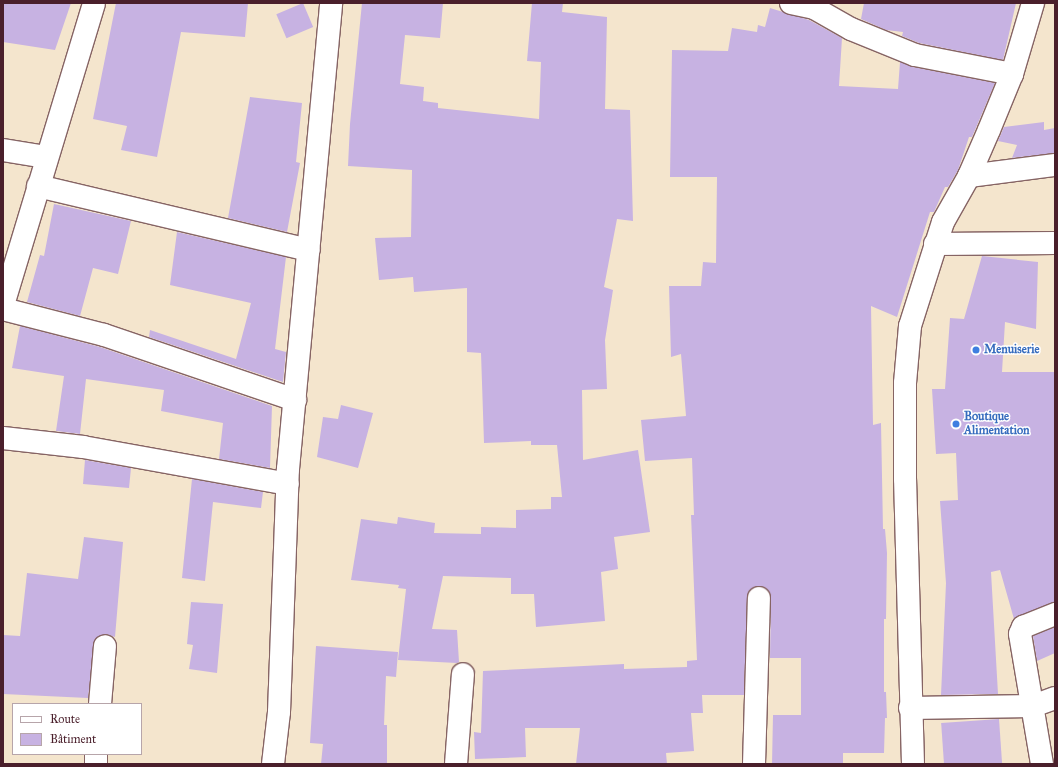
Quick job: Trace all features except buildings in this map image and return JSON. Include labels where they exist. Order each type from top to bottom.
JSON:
[{"type":"street","points":[[3,305],[46,157],[94,3]]},
{"type":"street","points":[[273,764],[279,712],[288,484],[332,3]]},
{"type":"street","points":[[791,3],[814,8],[851,29],[915,55],[1012,74]]},
{"type":"street","points":[[913,764],[910,708],[905,383],[910,326],[943,222],[969,176],[1012,74],[1033,3]]},
{"type":"street","points":[[3,150],[46,157]]},
{"type":"street","points":[[969,176],[1055,165]]},
{"type":"street","points":[[38,186],[309,250]]},
{"type":"street","points":[[935,244],[1055,243]]},
{"type":"street","points":[[3,309],[104,335],[295,400]]},
{"type":"street","points":[[3,438],[83,447],[288,484]]},
{"type":"street","points":[[754,764],[760,598]]},
{"type":"street","points":[[1042,764],[1033,706],[1024,663],[1020,630],[1023,627],[1055,614]]},
{"type":"street","points":[[100,703],[105,646]]},
{"type":"street","points":[[456,764],[463,674]]},
{"type":"street","points":[[910,708],[1033,706],[1055,698]]},
{"type":"place","name":"Menuiserie","points":[[976,350]]},
{"type":"place","name":"Boutique Alimentation","points":[[956,424]]}]
